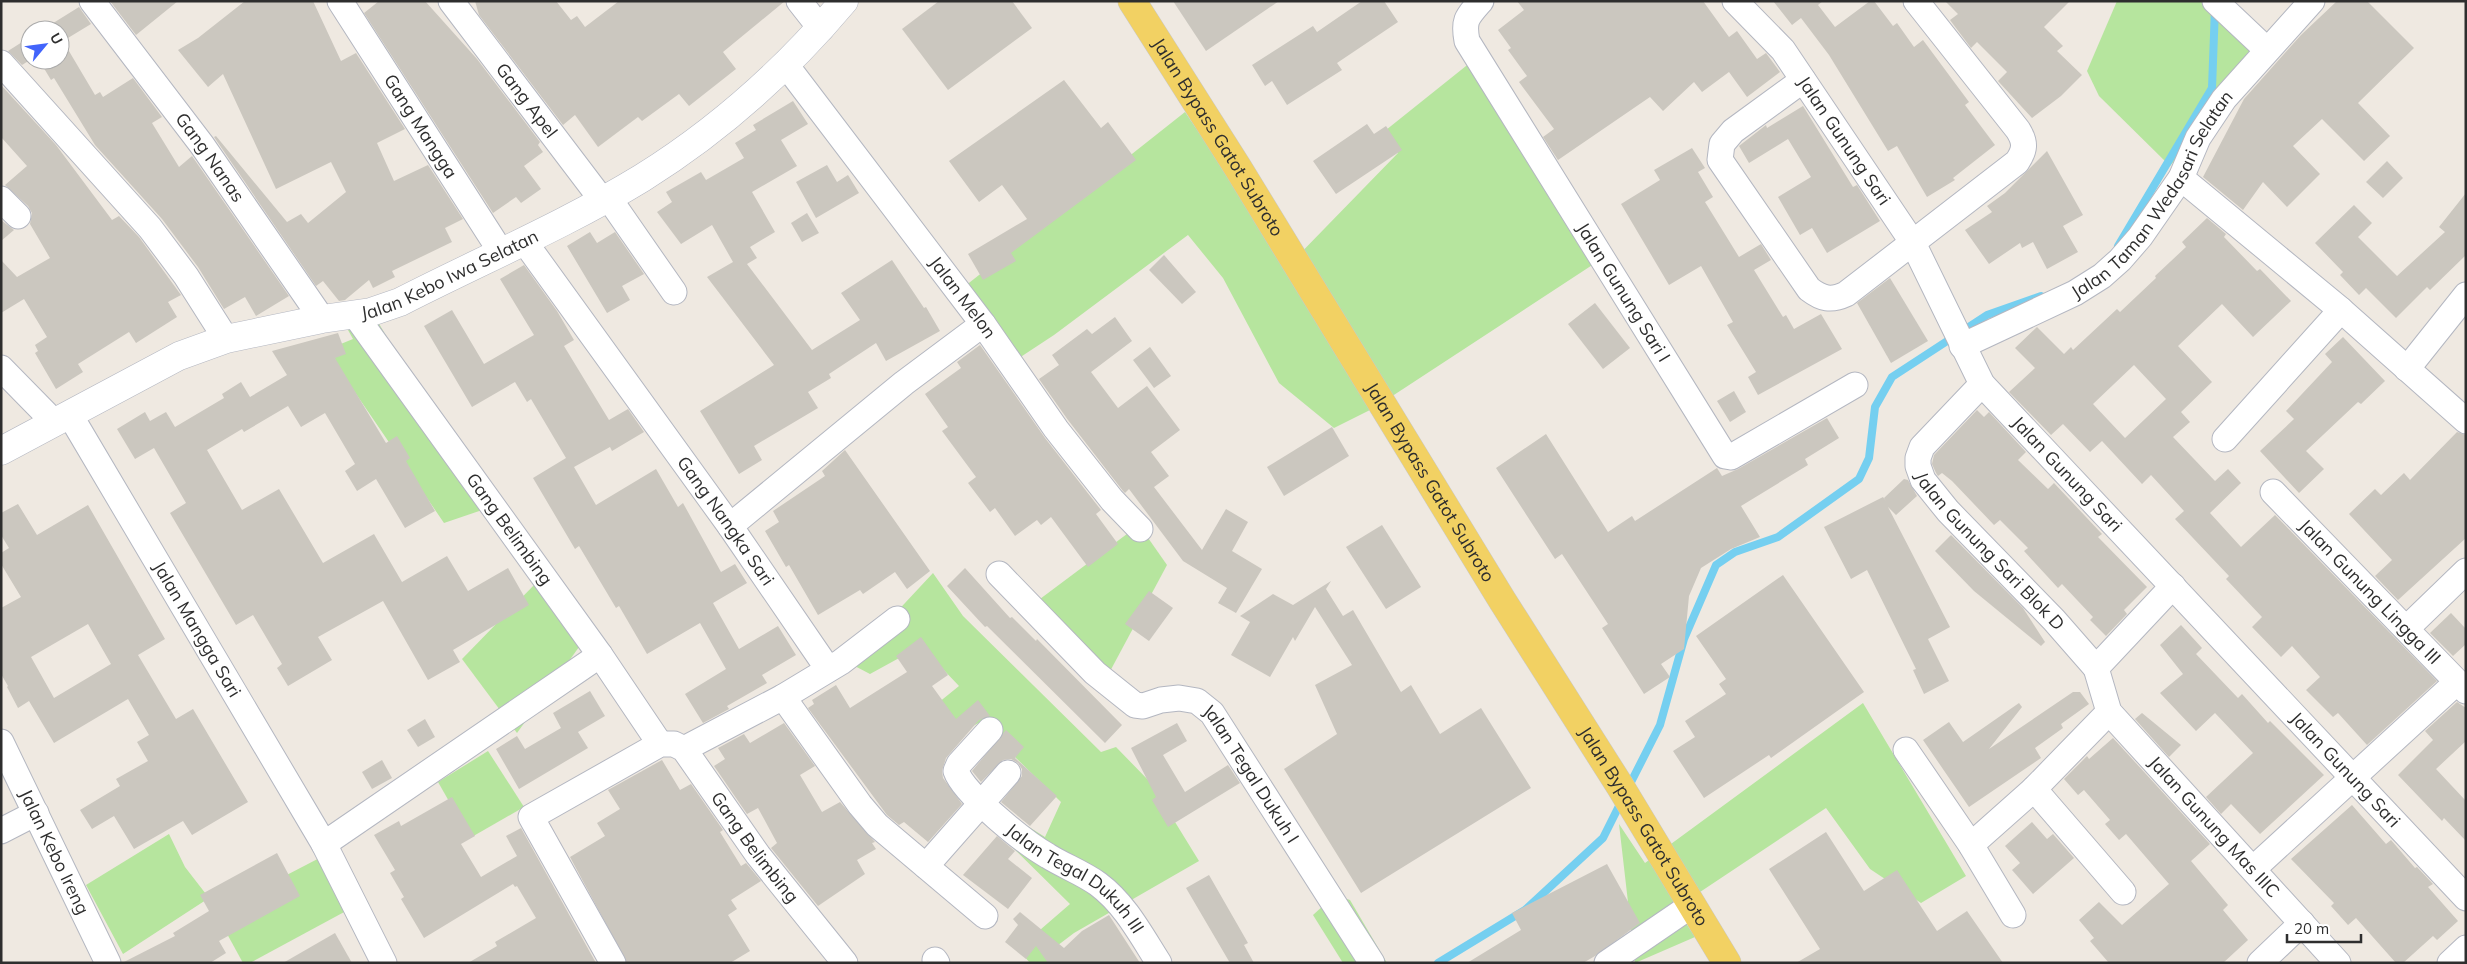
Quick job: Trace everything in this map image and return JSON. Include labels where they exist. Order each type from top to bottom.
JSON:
[{"type":"main road","name":"Jalan Bypass Gatot Subroto","points":[[1132,1],[1218,134],[1502,600],[1727,963]]},
{"type":"street","name":"Gang Nanas","points":[[92,1],[202,145],[322,319]]},
{"type":"street","name":"Gang Mangga","points":[[340,1],[512,247]]},
{"type":"street","name":"Gang Apel","points":[[451,1],[605,198],[674,292]]},
{"type":"street","points":[[799,1],[821,29]]},
{"type":"street","name":"Jalan Kebo Iwa Selatan","points":[[1,451],[179,356],[226,339],[322,319],[355,315],[400,302],[512,247],[605,198],[687,148],[754,96],[821,29],[844,1]]},
{"type":"street","name":"Jalan Gunung Sari I","points":[[1481,1],[1466,17],[1464,28],[1467,41],[1725,456],[1731,457],[1855,385]]},
{"type":"street","name":"Jalan Gunung Sari","points":[[1734,1],[1783,50],[1913,243],[1982,384],[2466,898]]},
{"type":"street","points":[[1803,80],[1733,131],[1722,144],[1720,160],[1809,289],[1820,297],[1833,299],[1846,294],[1913,243],[2017,162],[2024,152],[2024,140],[2018,130],[1916,1]]},
{"type":"street","points":[[2215,1],[2267,50]]},
{"type":"street","name":"Jalan Taman Wedasari Selatan","points":[[1962,346],[2075,293],[2102,276],[2120,260],[2140,237],[2182,178],[2198,138],[2224,99],[2312,1]]},
{"type":"street","points":[[1,63],[150,228],[186,276],[226,339]]},
{"type":"street","name":"Jalan Melon","points":[[786,65],[983,324],[1056,429],[1112,500],[1140,529]]},
{"type":"street","points":[[2182,178],[2341,310],[2466,421]]},
{"type":"street","name":"Gang Nangka Sari","points":[[512,247],[730,526],[828,669]]},
{"type":"street","points":[[2407,369],[2466,295]]},
{"type":"street","points":[[2225,439],[2341,310]]},
{"type":"street","name":"Gang Belimbing","points":[[355,315],[600,656],[660,744]]},
{"type":"street","points":[[730,526],[904,384],[983,324]]},
{"type":"street","name":"Jalan Mangga Sari","points":[[1,368],[62,418],[324,844],[384,963]]},
{"type":"street","name":"Jalan Gunung Sari Blok D","points":[[1982,384],[1922,447],[1918,458],[1920,475],[1948,511],[2054,620],[2096,668],[2109,712]]},
{"type":"street","name":"Jalan Gunung Lingga III","points":[[2273,492],[2407,628],[2461,687]]},
{"type":"street","points":[[2407,628],[2466,571]]},
{"type":"street","name":"Jalan Tegal Dukuh I","points":[[999,574],[1095,673],[1134,705],[1143,706],[1161,700],[1179,698],[1197,701],[1212,713],[1372,963]]},
{"type":"street","points":[[2096,668],[2173,586]]},
{"type":"street","points":[[613,963],[531,817],[660,744],[674,744],[684,749],[783,697],[828,669],[897,619]]},
{"type":"street","points":[[324,844],[600,656]]},
{"type":"street","points":[[2252,869],[2353,778],[2461,687]]},
{"type":"street","points":[[783,697],[860,805],[877,825],[985,916]]},
{"type":"street","points":[[1971,845],[2034,789],[2109,712]]},
{"type":"street","name":"Jalan Gunung Mas IIIC","points":[[2109,712],[2338,963]]},
{"type":"street","name":"Jalan Tegal Dukuh III","points":[[990,730],[959,764],[956,771],[961,782],[980,804],[1046,856],[1098,884],[1123,908],[1158,963]]},
{"type":"street","name":"Jalan Kebo Ireng","points":[[1,742],[108,963]]},
{"type":"street","name":"Gang Belimbing","points":[[684,749],[758,855],[845,963]]},
{"type":"street","points":[[1906,750],[1971,845],[2013,915]]},
{"type":"street","points":[[926,866],[1008,773]]},
{"type":"street","points":[[2034,789],[2123,892]]},
{"type":"street","points":[[1,831],[36,813]]},
{"type":"street","points":[[1607,963],[1692,905]]},
{"type":"street","points":[[2260,963],[2302,923]]},
{"type":"street","points":[[2450,963],[2466,948]]},
{"type":"green space","points":[[2117,1],[2215,1],[2261,56],[2170,166],[2099,96],[2087,71]]},
{"type":"green space","points":[[1471,62],[1603,258],[1374,408],[1334,428],[1279,383],[1223,278],[1188,235],[1054,335],[1016,360],[955,294],[1185,112],[1289,265],[1398,153],[1386,130]]},
{"type":"green space","points":[[367,303],[424,401],[491,507],[444,523],[352,388],[299,361],[353,339],[338,312]]},
{"type":"green space","points":[[1139,525],[1167,565],[1108,675],[1036,602]]},
{"type":"green space","points":[[933,573],[963,616],[1101,752],[1116,747],[1151,783],[1199,861],[1074,933],[1049,952],[1051,963],[1030,963],[1018,949],[1070,904],[999,834],[1013,817],[1045,837],[1061,802],[1015,757],[984,720],[960,733],[938,703],[959,686],[921,646],[870,674],[849,663]]},
{"type":"green space","points":[[535,584],[579,647],[517,733],[462,659]]},
{"type":"green space","points":[[1863,703],[1966,876],[1921,903],[1870,869],[1826,808],[1676,908],[1695,937],[1635,963],[1619,824],[1645,863]]},
{"type":"green space","points":[[488,751],[524,807],[470,838],[438,782]]},
{"type":"green space","points":[[169,834],[185,867],[209,898],[123,954],[86,885]]},
{"type":"green space","points":[[331,852],[359,904],[250,963],[243,963],[220,921],[254,892]]},
{"type":"green space","points":[[1335,895],[1350,900],[1387,963],[1343,963],[1313,915]]},
{"type":"building","points":[[110,1],[178,1],[136,35]]},
{"type":"building","points":[[245,1],[313,1],[341,61],[356,53],[405,129],[377,143],[394,181],[428,165],[463,219],[445,228],[452,242],[392,271],[395,277],[373,288],[369,280],[345,300],[339,301],[323,281],[316,286],[214,137],[216,136],[287,222],[301,214],[308,223],[346,192],[331,162],[276,189],[223,74],[208,87],[178,50],[198,38]]},
{"type":"building","points":[[379,1],[425,1],[477,59],[540,142],[538,145],[543,152],[524,166],[541,189],[521,203],[516,197],[493,213],[364,13]]},
{"type":"building","points":[[475,1],[556,1],[571,20],[577,16],[585,27],[619,1],[785,1],[723,52],[736,69],[689,106],[679,94],[642,121],[638,117],[598,147],[575,115],[563,125],[479,15]]},
{"type":"building","points":[[939,1],[1012,1],[1032,28],[948,90],[902,29]]},
{"type":"building","points":[[1173,1],[1279,1],[1206,51]]},
{"type":"building","points":[[1362,1],[1384,1],[1398,22],[1337,63],[1342,70],[1287,105],[1272,81],[1265,86],[1252,65],[1313,26],[1317,32]]},
{"type":"building","points":[[1517,1],[1703,1],[1729,37],[1737,31],[1757,59],[1766,53],[1780,72],[1747,97],[1729,72],[1702,92],[1694,82],[1663,111],[1650,97],[1558,160],[1543,137],[1554,129],[1519,82],[1527,76],[1508,50],[1511,48],[1498,30],[1524,10]]},
{"type":"building","points":[[1773,1],[1823,1],[1818,5],[1835,27],[1870,1],[1874,1],[1893,26],[1897,23],[1914,47],[1923,40],[1969,102],[1965,105],[1995,145],[1953,178],[1955,180],[1927,197],[1897,146],[1888,151],[1829,55],[1801,18],[1792,25]]},
{"type":"building","points":[[1945,1],[2070,1],[2044,27],[2063,46],[2057,51],[2082,75],[2061,96],[2032,118],[1998,81],[2007,72],[1977,42],[1971,48],[1950,20],[1958,14]]},
{"type":"building","points":[[2337,1],[2367,1],[2414,48],[2358,103],[2390,136],[2364,161],[2322,119],[2293,146],[2320,174],[2287,207],[2263,182],[2243,210],[2203,177],[2244,99],[2301,35]]},
{"type":"building","points":[[79,7],[91,24],[70,37],[70,20],[58,20]]},
{"type":"building","points":[[20,43],[20,63],[8,51]]},
{"type":"building","points":[[70,53],[95,95],[100,92],[103,97],[133,78],[162,117],[152,123],[179,167],[192,156],[289,296],[256,316],[245,297],[224,309],[198,267],[162,219],[95,145],[54,78],[51,80],[45,70],[70,70]]},
{"type":"building","points":[[1064,80],[1101,128],[1108,122],[1136,160],[1011,253],[1016,261],[983,280],[968,254],[1027,219],[1002,185],[979,202],[949,161]]},
{"type":"building","points":[[1,85],[56,145],[112,220],[119,216],[139,237],[181,295],[168,302],[177,317],[136,343],[129,332],[78,364],[83,372],[56,389],[35,353],[38,351],[35,345],[47,337],[24,299],[1,313],[1,260],[17,277],[50,258],[30,224],[32,213],[28,206],[5,185],[27,166],[1,137]]},
{"type":"building","points":[[793,101],[808,124],[781,140],[797,166],[752,192],[775,232],[750,247],[757,258],[747,264],[812,350],[860,320],[841,293],[892,260],[924,308],[926,307],[940,331],[886,361],[876,343],[829,374],[831,378],[808,392],[818,408],[754,446],[762,460],[739,474],[700,411],[774,365],[707,277],[733,262],[712,225],[681,244],[657,212],[672,202],[666,192],[701,172],[706,180],[744,158],[735,143],[756,130],[753,125]]},
{"type":"building","points":[[1803,106],[1853,187],[1857,185],[1880,221],[1827,253],[1812,228],[1800,235],[1778,197],[1811,177],[1788,139],[1749,163],[1739,146],[1766,125],[1767,128]]},
{"type":"building","points":[[1367,124],[1374,134],[1386,126],[1402,150],[1336,194],[1313,161]]},
{"type":"building","points":[[1692,148],[1705,168],[1698,172],[1713,197],[1705,202],[1739,257],[1761,244],[1771,260],[1754,270],[1783,317],[1786,315],[1794,329],[1821,314],[1842,349],[1758,395],[1748,377],[1756,372],[1727,325],[1733,322],[1701,266],[1669,285],[1621,204],[1660,180],[1654,170]]},
{"type":"building","points":[[2047,151],[2083,215],[2063,226],[2078,252],[2047,269],[2033,242],[2022,248],[2020,243],[1989,264],[1965,230],[1992,212],[1987,206],[2005,193]]},
{"type":"building","points":[[2387,161],[2403,178],[2383,198],[2366,182]]},
{"type":"building","points":[[827,165],[837,182],[848,175],[859,193],[816,218],[796,182]]},
{"type":"building","points":[[2466,193],[2466,255],[2430,290],[2427,287],[2396,318],[2366,288],[2359,295],[2340,275],[2343,272],[2315,243],[2354,205],[2372,223],[2358,237],[2397,276],[2445,232],[2439,227]]},
{"type":"building","points":[[807,213],[819,233],[802,242],[791,223]]},
{"type":"building","points":[[2207,218],[2226,234],[2224,237],[2257,271],[2260,269],[2291,301],[2253,337],[2222,304],[2178,346],[2212,382],[2181,412],[2190,422],[2173,437],[2215,481],[2228,469],[2241,483],[2210,513],[2241,547],[2275,515],[2437,681],[2367,745],[2338,713],[2333,717],[2306,690],[2320,677],[2292,646],[2281,657],[2252,627],[2262,617],[2226,579],[2229,576],[2175,519],[2184,511],[2151,475],[2142,484],[2102,441],[2090,452],[2063,424],[2051,435],[2009,392],[2035,368],[2015,348],[2037,327],[2064,354],[2071,347],[2073,350],[2117,309],[2120,312],[2156,278],[2155,276],[2186,247],[2182,242]],"holes":[[[2134,365],[2166,399],[2125,438],[2093,404]]]},
{"type":"building","points":[[1,220],[14,230],[1,241]]},
{"type":"building","points":[[590,232],[597,243],[615,232],[644,274],[622,286],[630,300],[607,313],[567,246]]},
{"type":"building","points":[[1164,255],[1196,292],[1182,304],[1149,270]]},
{"type":"building","points":[[524,265],[557,311],[574,340],[564,346],[609,420],[628,409],[644,432],[612,451],[610,447],[574,467],[596,505],[656,469],[678,507],[683,503],[721,572],[735,564],[747,583],[713,603],[739,649],[778,626],[796,655],[762,675],[767,683],[727,706],[729,709],[703,723],[685,694],[726,669],[700,623],[647,654],[619,606],[616,608],[579,546],[575,549],[533,478],[566,458],[531,399],[527,402],[515,382],[472,407],[424,326],[452,310],[484,364],[534,335],[500,279]]},
{"type":"building","points":[[1890,278],[1928,341],[1891,363],[1857,303]]},
{"type":"building","points":[[1595,303],[1630,348],[1603,369],[1568,324]]},
{"type":"building","points":[[1115,317],[1132,341],[1091,372],[1118,408],[1147,386],[1180,430],[1151,452],[1169,476],[1154,487],[1202,550],[1226,509],[1248,522],[1232,551],[1262,569],[1236,613],[1218,603],[1227,588],[1183,561],[1129,489],[1125,493],[1123,491],[1039,379],[1059,365],[1052,355],[1087,329],[1092,334]]},
{"type":"building","points":[[338,333],[346,354],[335,358],[386,443],[397,436],[410,458],[406,461],[435,511],[405,528],[376,479],[357,491],[345,471],[355,464],[325,413],[301,427],[288,406],[244,432],[242,429],[207,450],[242,510],[279,489],[323,563],[374,534],[402,582],[447,556],[468,591],[508,568],[529,605],[453,650],[460,662],[428,680],[383,601],[318,637],[332,660],[288,686],[277,668],[282,664],[253,615],[236,625],[170,513],[186,503],[154,448],[135,459],[117,429],[145,412],[150,421],[166,412],[175,427],[224,398],[222,394],[241,382],[250,397],[287,375],[272,351]]},
{"type":"building","points":[[2343,337],[2385,381],[2361,404],[2358,402],[2306,451],[2324,469],[2299,493],[2260,451],[2294,419],[2286,411],[2332,362],[2325,354]]},
{"type":"building","points":[[980,345],[1045,438],[1101,510],[1096,514],[1118,544],[1088,567],[1051,517],[1041,525],[1037,520],[1015,536],[995,508],[990,512],[968,483],[976,477],[942,431],[948,427],[925,394],[961,368],[957,362]]},
{"type":"building","points":[[1150,347],[1171,376],[1154,388],[1133,360]]},
{"type":"building","points":[[1734,391],[1746,412],[1730,422],[1717,401]]},
{"type":"building","points":[[1977,410],[1984,417],[1989,412],[2026,452],[2018,460],[2048,489],[2054,483],[2102,534],[2098,537],[2147,587],[2124,610],[2127,614],[2106,636],[2090,620],[2093,617],[2062,584],[2058,588],[2024,551],[2028,548],[2000,520],[1994,525],[1952,481],[1942,473],[1938,476],[1936,473],[1932,464],[1934,455]]},
{"type":"building","points":[[1827,418],[1839,438],[1805,459],[1808,465],[1741,506],[1760,537],[1731,549],[1701,568],[1689,596],[1684,649],[1661,664],[1670,677],[1644,694],[1602,628],[1608,624],[1562,554],[1555,559],[1496,468],[1546,434],[1608,532],[1632,516],[1635,521],[1717,468],[1722,476],[1738,469]]},
{"type":"building","points":[[1332,427],[1349,456],[1284,496],[1267,467]]},
{"type":"building","points":[[2457,432],[2466,435],[2466,538],[2398,600],[2375,576],[2392,560],[2349,514],[2375,489],[2381,495],[2404,473],[2410,480]]},
{"type":"building","points":[[845,450],[930,571],[907,589],[895,572],[863,594],[860,590],[818,615],[789,565],[786,567],[765,531],[779,522],[773,511],[825,476],[822,471]]},
{"type":"building","points":[[1904,479],[1908,480],[1917,496],[1896,515],[1888,507],[1950,627],[1928,639],[1949,681],[1924,694],[1913,670],[1916,669],[1867,570],[1851,579],[1824,527],[1883,497],[1886,501],[1884,498]]},
{"type":"building","points":[[18,504],[37,535],[88,505],[165,639],[138,655],[176,719],[193,709],[248,802],[192,835],[183,821],[134,849],[114,816],[92,829],[80,810],[120,786],[116,779],[148,761],[137,742],[149,735],[128,699],[54,743],[29,701],[18,708],[1,674],[1,608],[21,597],[1,564],[1,553],[9,548],[1,535],[1,513]],"holes":[[[88,624],[111,664],[54,698],[31,657]]]},
{"type":"building","points":[[1382,525],[1421,587],[1386,609],[1346,547]]},
{"type":"building","points":[[1951,535],[2023,608],[2045,642],[2041,646],[1974,591],[1935,551]]},
{"type":"building","points":[[965,568],[1010,618],[1012,617],[1036,641],[1037,639],[1122,725],[1105,743],[987,626],[985,627],[947,586]]},
{"type":"building","points":[[1783,575],[1864,692],[1771,758],[1769,755],[1704,798],[1673,751],[1695,737],[1685,721],[1726,694],[1719,684],[1726,679],[1696,636]]},
{"type":"building","points":[[1331,581],[1326,589],[1343,616],[1353,610],[1401,692],[1411,685],[1440,734],[1481,708],[1531,788],[1361,893],[1284,769],[1337,734],[1315,685],[1352,665],[1315,607],[1295,641],[1293,637],[1270,677],[1231,655],[1250,622],[1240,616],[1273,594],[1293,605]]},
{"type":"building","points":[[1149,591],[1173,608],[1149,641],[1125,624]]},
{"type":"building","points":[[2451,613],[2466,629],[2466,644],[2453,656],[2430,633]]},
{"type":"building","points":[[2181,625],[2202,648],[2196,654],[2238,698],[2242,694],[2268,723],[2270,721],[2324,775],[2260,834],[2231,804],[2221,814],[2206,797],[2253,753],[2215,713],[2196,731],[2160,693],[2183,674],[2160,645]]},
{"type":"building","points":[[921,637],[948,675],[932,686],[956,719],[978,700],[990,716],[979,720],[946,758],[942,771],[943,778],[962,804],[928,842],[904,822],[899,825],[887,815],[808,708],[814,704],[812,700],[836,685],[850,708],[907,672],[896,656]]},
{"type":"building","points":[[590,691],[605,716],[578,732],[588,748],[519,789],[496,749],[517,736],[525,749],[561,728],[553,713]]},
{"type":"building","points":[[2073,692],[2080,692],[2089,704],[2061,724],[2063,728],[2035,748],[2041,758],[1969,807],[1923,740],[1949,722],[1963,742],[2019,703],[2022,707],[1989,749]]},
{"type":"building","points":[[2457,702],[2466,708],[2466,741],[2436,769],[2466,801],[2466,841],[2444,818],[2442,821],[2398,775],[2433,740],[2425,731]]},
{"type":"building","points":[[2142,713],[2181,745],[2169,757],[2135,719]]},
{"type":"building","points":[[425,719],[435,737],[418,747],[407,730]]},
{"type":"building","points":[[784,723],[815,766],[800,775],[822,812],[840,802],[875,842],[872,843],[876,849],[857,860],[865,874],[818,906],[771,848],[777,843],[758,808],[747,814],[714,766],[725,759],[718,748],[744,734],[750,743]]},
{"type":"building","points":[[1177,723],[1187,741],[1163,755],[1185,792],[1228,765],[1240,783],[1168,827],[1152,800],[1156,797],[1131,748]]},
{"type":"building","points":[[1006,730],[1024,747],[1015,758],[1057,796],[1030,826],[1001,802],[1022,776],[1022,769],[1018,763],[1011,759],[1003,760],[981,782],[972,771]]},
{"type":"building","points":[[2113,738],[2210,844],[2191,861],[2228,905],[2223,910],[2248,940],[2223,963],[2109,963],[2090,941],[2094,938],[2079,920],[2099,902],[2122,925],[2169,884],[2126,834],[2119,840],[2105,824],[2110,820],[2084,790],[2078,795],[2064,779],[2087,756],[2089,759]]},
{"type":"building","points":[[382,760],[392,778],[372,789],[362,772]]},
{"type":"building","points":[[662,760],[680,790],[691,784],[723,830],[720,832],[741,866],[746,863],[761,881],[731,900],[737,909],[728,915],[750,951],[730,963],[627,963],[570,857],[605,836],[597,823],[620,809],[608,790]]},
{"type":"building","points":[[452,797],[475,836],[461,844],[481,877],[517,856],[506,836],[521,828],[596,963],[468,963],[497,946],[495,942],[536,918],[517,886],[515,887],[513,884],[424,938],[401,899],[404,897],[390,873],[395,870],[374,835],[399,821],[401,826]]},
{"type":"building","points":[[2352,805],[2386,844],[2391,840],[2415,868],[2417,867],[2433,884],[2428,887],[2458,921],[2437,940],[2433,936],[2403,963],[2396,963],[2356,918],[2348,925],[2331,906],[2334,903],[2291,859]]},
{"type":"building","points":[[2032,822],[2047,839],[2053,834],[2074,858],[2033,894],[2012,870],[2020,863],[2005,846]]},
{"type":"building","points":[[1826,832],[1864,891],[1897,870],[1937,931],[1967,911],[2003,963],[1796,963],[1820,949],[1769,869]]},
{"type":"building","points":[[997,836],[1015,851],[1008,859],[1032,878],[1008,909],[963,875]]},
{"type":"building","points":[[277,853],[300,896],[219,941],[226,953],[210,963],[122,963],[175,936],[173,933],[209,911],[200,895]]},
{"type":"building","points":[[1607,864],[1640,923],[1595,956],[1583,963],[1467,963],[1521,930],[1512,913]]},
{"type":"building","points":[[1209,875],[1248,943],[1244,945],[1254,963],[1230,963],[1186,888]]},
{"type":"building","points":[[1020,912],[1064,948],[1082,931],[1109,915],[1140,963],[1048,963],[1036,946],[1026,959],[1005,942],[1018,925],[1013,919]]},
{"type":"building","points":[[335,933],[352,963],[283,963]]},
{"type":"waterway","points":[[2118,246],[2212,88],[2215,8]]},
{"type":"waterway","points":[[1628,788],[1660,725],[1684,639],[1716,565],[1735,552],[1778,537],[1859,479],[1869,458],[1875,407],[1892,377],[1987,315],[2041,296]]},
{"type":"waterway","points":[[1438,963],[1525,910],[1603,838],[1622,800]]}]
